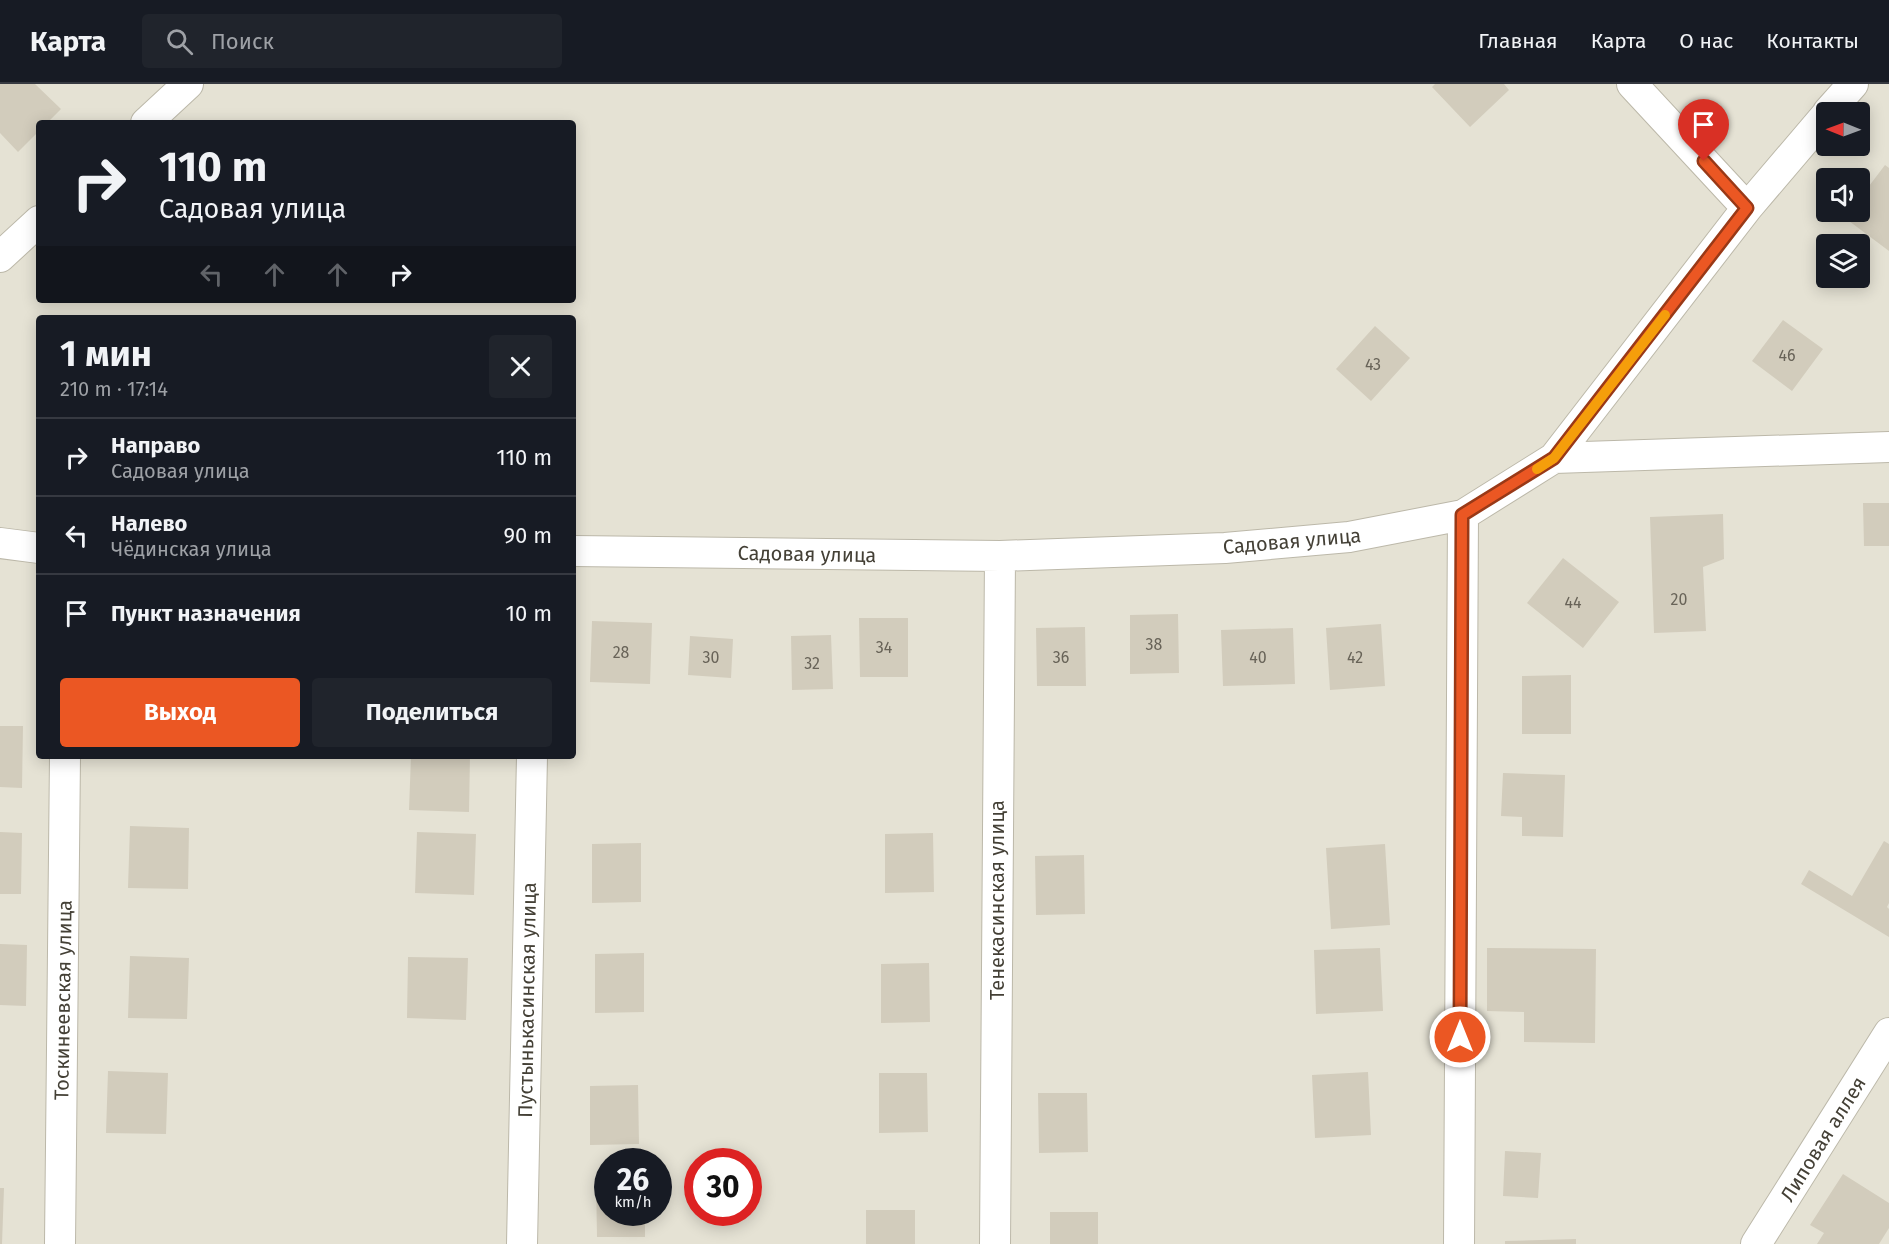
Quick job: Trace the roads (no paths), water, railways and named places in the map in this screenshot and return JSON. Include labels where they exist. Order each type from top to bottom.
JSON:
[{"type":"street","points":[[149,120],[188,84]]},
{"type":"street","points":[[1632,84],[1747,208]]},
{"type":"street","name":"Садовая улица","points":[[1837,102],[1853,84]]},
{"type":"street","name":"Садовая улица","points":[[576,551],[1000,556],[1226,548],[1349,537],[1462,515],[1554,458],[1747,208],[1816,127]]},
{"type":"street","points":[[0,257],[36,224]]},
{"type":"street","points":[[1554,458],[1889,447]]},
{"type":"street","points":[[1459,1244],[1462,515]]},
{"type":"street","points":[[0,543],[36,548]]},
{"type":"street","name":"Тенекасинская улица","points":[[995,1244],[1000,556]]},
{"type":"street","name":"Тоскинеевская улица","points":[[60,1244],[65,759]]},
{"type":"street","name":"Пустынькасинская улица","points":[[522,1244],[532,759]]},
{"type":"street","name":"Липовая аллея","points":[[1756,1244],[1889,1033]]}]
